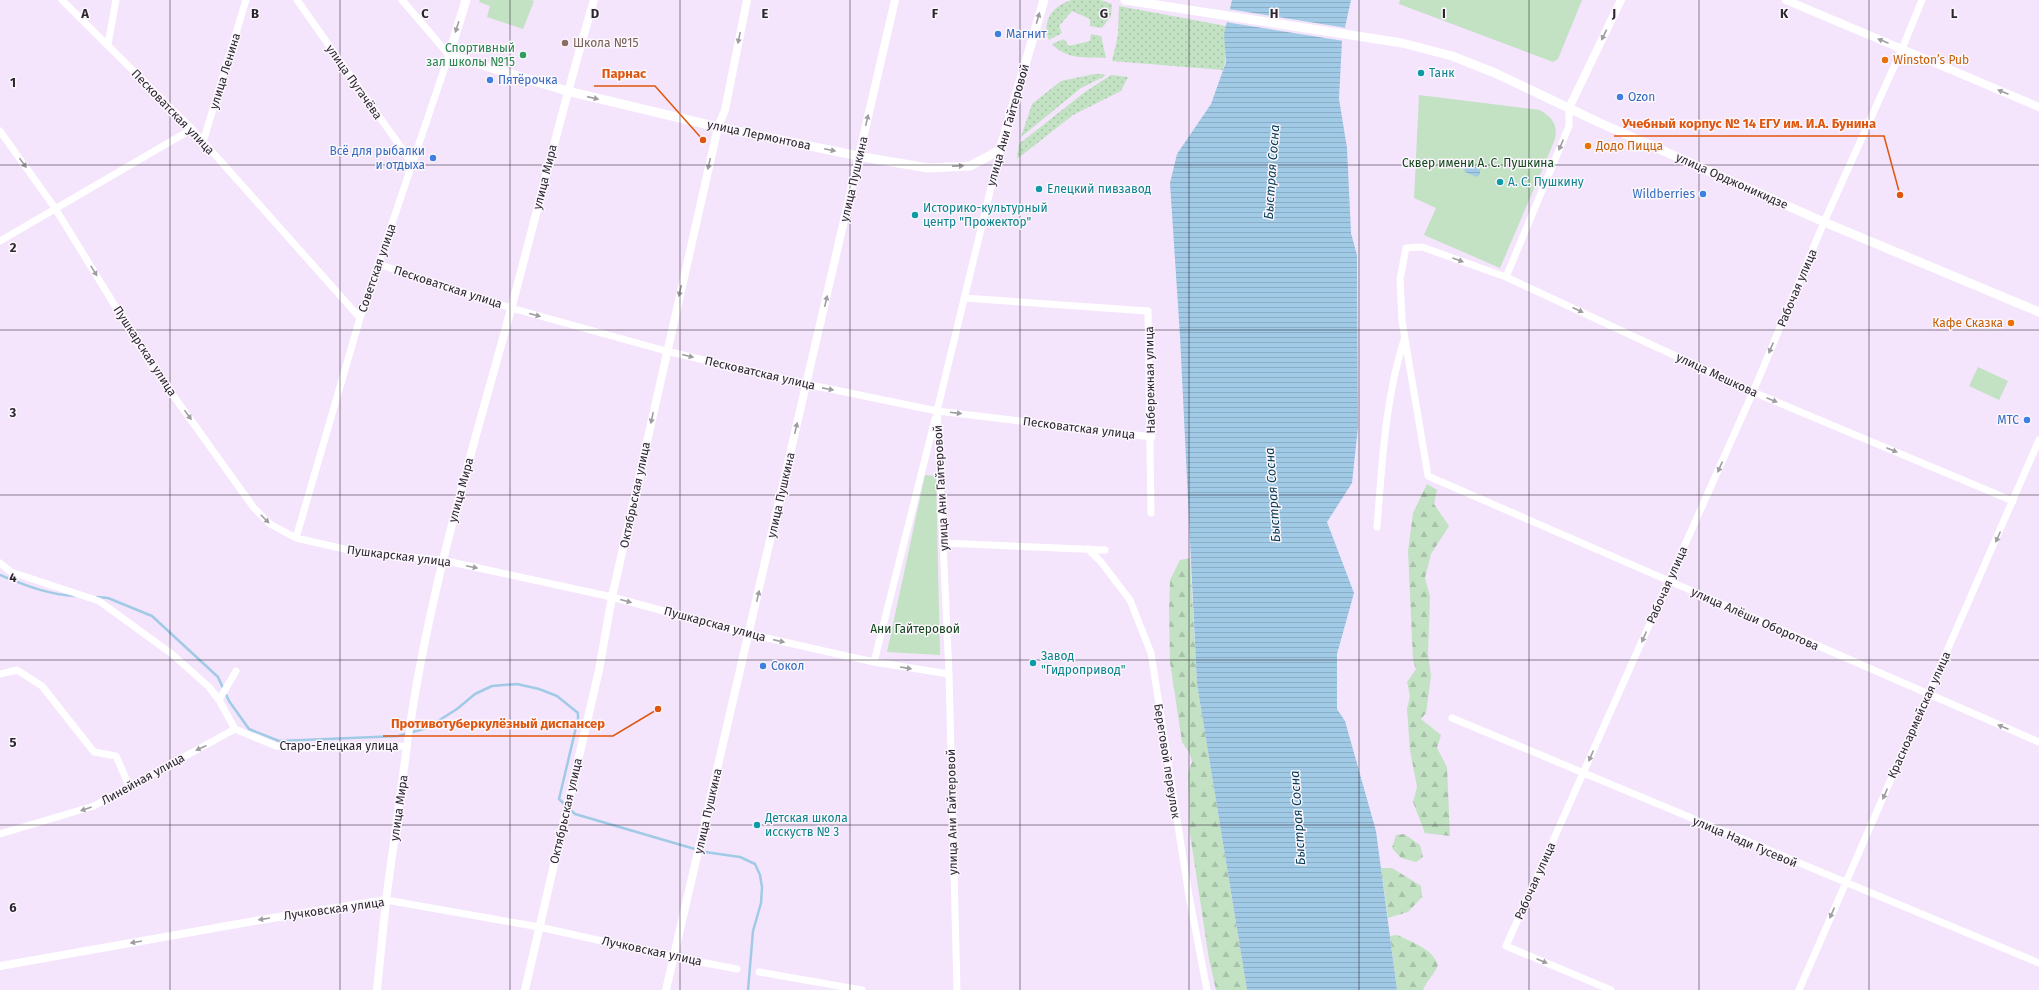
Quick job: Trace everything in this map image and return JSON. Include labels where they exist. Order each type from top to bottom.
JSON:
[{"type":"main road","name":"Советская улица","points":[[449,55],[466,0]]},
{"type":"main road","name":"улица Ани Гайтеровой","points":[[1000,150],[1044,0]]},
{"type":"main road","name":"улица Орджоникидзе","points":[[1124,0],[1402,43],[1452,56],[1495,73],[1569,108],[1824,222],[2039,312]]},
{"type":"main road","name":"улица Лермонтова","points":[[449,55],[567,91],[718,127],[859,156],[928,168],[970,166],[1000,150]]},
{"type":"street","name":"Песковатская улица","points":[[62,0],[192,129],[360,318]]},
{"type":"street","points":[[108,44],[116,0]]},
{"type":"street","name":"улица Ленина","points":[[203,142],[246,0]]},
{"type":"street","name":"улица Пугачёва","points":[[297,0],[412,163]]},
{"type":"street","points":[[402,0],[449,55]]},
{"type":"street","name":"улица Мира","points":[[378,990],[386,900],[411,719],[442,560],[511,308],[567,91],[594,0]]},
{"type":"street","name":"Октябрьская улица","points":[[525,990],[599,670],[612,597],[666,351],[718,127],[725,110],[747,0]]},
{"type":"street","name":"улица Пушкина","points":[[666,990],[895,0]]},
{"type":"street","points":[[1506,277],[1570,126],[1569,108],[1621,0]]},
{"type":"street","points":[[1786,0],[2039,107]]},
{"type":"street","points":[[1902,49],[1922,0]]},
{"type":"street","name":"Рабочая улица","points":[[1612,990],[1506,946],[1584,774],[1753,392],[1824,222],[1902,49]]},
{"type":"street","name":"Советская улица","points":[[296,538],[360,318],[449,55]]},
{"type":"street","points":[[0,241],[192,129]]},
{"type":"street","name":"Пушкарская улица","points":[[0,131],[55,208],[150,363],[254,508],[270,524],[296,538],[362,553],[442,560],[612,597],[749,634],[874,662],[949,674]]},
{"type":"street","name":"улица Ани Гайтеровой","points":[[957,990],[949,674],[937,411],[1000,150]]},
{"type":"street","name":"улица Мешкова","points":[[1405,338],[1400,279],[1406,248],[1422,246],[1506,277],[1753,392],[2014,501]]},
{"type":"street","name":"Песковатская улица","points":[[378,264],[511,308],[666,351],[806,384],[937,411],[1152,437]]},
{"type":"street","name":"Набережная улица","points":[[964,298],[1148,311],[1152,437],[1152,513]]},
{"type":"street","points":[[1377,527],[1383,454],[1395,373],[1405,338]]},
{"type":"street","name":"улица Алёши Оборотова","points":[[1405,338],[1428,476],[1928,695],[2039,742]]},
{"type":"street","points":[[874,662],[937,411]]},
{"type":"street","name":"Красноармейская улица","points":[[1799,990],[2014,501],[2039,440]]},
{"type":"street","points":[[944,543],[1105,550]]},
{"type":"street","name":"Береговой переулок","points":[[1088,549],[1101,562],[1130,600],[1150,653],[1188,896],[1207,990]]},
{"type":"street","points":[[0,563],[11,572],[99,601],[172,654],[209,687],[219,700],[235,729]]},
{"type":"street","points":[[0,674],[17,670],[42,686],[94,752],[116,756],[130,788]]},
{"type":"street","points":[[219,700],[236,671]]},
{"type":"street","name":"улица Нади Гусевой","points":[[1452,718],[1846,884],[2039,963]]},
{"type":"street","name":"Линейная улица","points":[[0,834],[94,806],[130,788],[178,759],[210,744],[235,729]]},
{"type":"street","name":"Старо-Елецкая улица","points":[[235,729],[276,746],[293,748],[407,746]]},
{"type":"street","name":"Лучковская улица","points":[[0,966],[260,920],[386,900],[539,927],[674,957],[737,969]]},
{"type":"street","points":[[759,972],[862,990]]},
{"type":"green space","points":[[480,0],[534,1],[523,29],[487,17],[490,6],[479,2]]},
{"type":"green space","points":[[1072,0],[1100,0],[1112,4],[1111,16],[1102,28],[1090,26],[1090,19],[1072,11],[1059,26],[1062,33],[1049,40],[1047,26],[1050,15],[1059,6]]},
{"type":"green space","points":[[1400,0],[1582,0],[1558,59],[1553,62],[1399,4]]},
{"type":"green space","points":[[1119,6],[1226,26],[1225,59],[1223,70],[1112,61],[1118,35]]},
{"type":"green space","points":[[1091,34],[1101,36],[1106,58],[1077,57],[1064,53],[1052,44],[1064,39],[1069,46],[1090,41]]},
{"type":"green space","points":[[1094,74],[1104,74],[1105,76],[1081,88],[1021,137],[1032,104],[1061,81]]},
{"type":"green space","points":[[1111,75],[1128,77],[1121,91],[1073,115],[1017,159],[1019,144],[1085,92]]},
{"type":"green space","name":"Сквер имени А. С. Пушкина","points":[[1419,95],[1540,110],[1554,123],[1556,131],[1554,142],[1500,268],[1424,235],[1436,208],[1414,198]]},
{"type":"green space","points":[[1978,367],[2008,381],[1999,400],[1969,386]]},
{"type":"green space","name":"Ани Гайтеровой","points":[[925,475],[936,476],[940,655],[887,652]]},
{"type":"green space","points":[[1427,484],[1437,490],[1434,504],[1449,526],[1431,554],[1425,578],[1430,596],[1428,654],[1431,676],[1426,713],[1421,719],[1441,735],[1437,748],[1447,767],[1450,836],[1425,833],[1413,802],[1417,787],[1410,750],[1407,709],[1410,696],[1407,682],[1416,669],[1413,660],[1408,551],[1413,513]]},
{"type":"green space","points":[[1190,558],[1197,684],[1247,990],[1216,990],[1209,959],[1190,834],[1188,773],[1192,762],[1190,754],[1182,742],[1170,662],[1169,613],[1170,580],[1180,560]]},
{"type":"green space","points":[[1404,834],[1420,845],[1423,857],[1416,862],[1401,858],[1392,848],[1396,835]]},
{"type":"green space","points":[[1381,868],[1392,868],[1421,886],[1422,897],[1408,912],[1388,918]]},
{"type":"green space","points":[[1398,935],[1427,950],[1438,965],[1423,990],[1397,990],[1390,936]]},
{"type":"water","name":"Быстрая Сосна","points":[[1232,0],[1351,0],[1342,41],[1339,99],[1347,148],[1351,233],[1357,255],[1358,427],[1352,483],[1327,522],[1354,593],[1337,654],[1337,709],[1345,721],[1376,831],[1397,990],[1247,990],[1197,684],[1180,336],[1170,183],[1177,154],[1211,104],[1226,62],[1224,34]]},
{"type":"water","points":[[1467,164],[1476,166],[1480,170],[1480,174],[1477,177],[1465,172],[1464,168]]},
{"type":"pier","points":[[1228,9],[1347,28],[1344,41],[1225,22]]},
{"type":"waterway","points":[[0,575],[46,592],[76,596]]},
{"type":"waterway","points":[[97,597],[108,598],[152,616],[218,677],[229,701],[249,729],[279,741],[398,736],[427,728],[457,709],[475,694],[492,686],[517,684],[539,689],[557,696],[578,713],[578,719],[559,799],[575,814],[705,852],[740,857],[755,864],[760,875],[762,887],[761,903],[753,931],[748,990]]},
{"type":"place","name":"Магнит","points":[[998,34]]},
{"type":"place","name":"Школа №15","points":[[565,43]]},
{"type":"place","name":"Спортивный зал школы №15","points":[[523,55]]},
{"type":"place","name":"Winston’s Pub","points":[[1885,60]]},
{"type":"place","name":"Танк","points":[[1421,73]]},
{"type":"place","name":"Пятёрочка","points":[[490,80]]},
{"type":"place","name":"Ozon","points":[[1620,97]]},
{"type":"place","name":"Парнас","points":[[703,140]]},
{"type":"place","name":"Додо Пицца","points":[[1588,146]]},
{"type":"place","name":"Всё для рыбалки и отдыха","points":[[433,158]]},
{"type":"place","name":"А. С. Пушкину","points":[[1500,182]]},
{"type":"place","name":"Елецкий пивзавод","points":[[1039,189]]},
{"type":"place","name":"Wildberries","points":[[1703,194]]},
{"type":"place","name":"Учебный корпус № 14 ЕГУ им. И.А. Бунина","points":[[1900,195]]},
{"type":"place","name":"Историко-культурный центр \"Прожектор\"","points":[[915,215]]},
{"type":"place","name":"Кафе Сказка","points":[[2011,323]]},
{"type":"place","name":"МТС","points":[[2027,420]]},
{"type":"place","name":"Завод \"Гидропривод\"","points":[[1033,663]]},
{"type":"place","name":"Сокол","points":[[763,666]]},
{"type":"place","name":"Противотуберкулёзный диспансер","points":[[658,709]]},
{"type":"place","name":"Детская школа исскуств № 3","points":[[757,825]]}]
